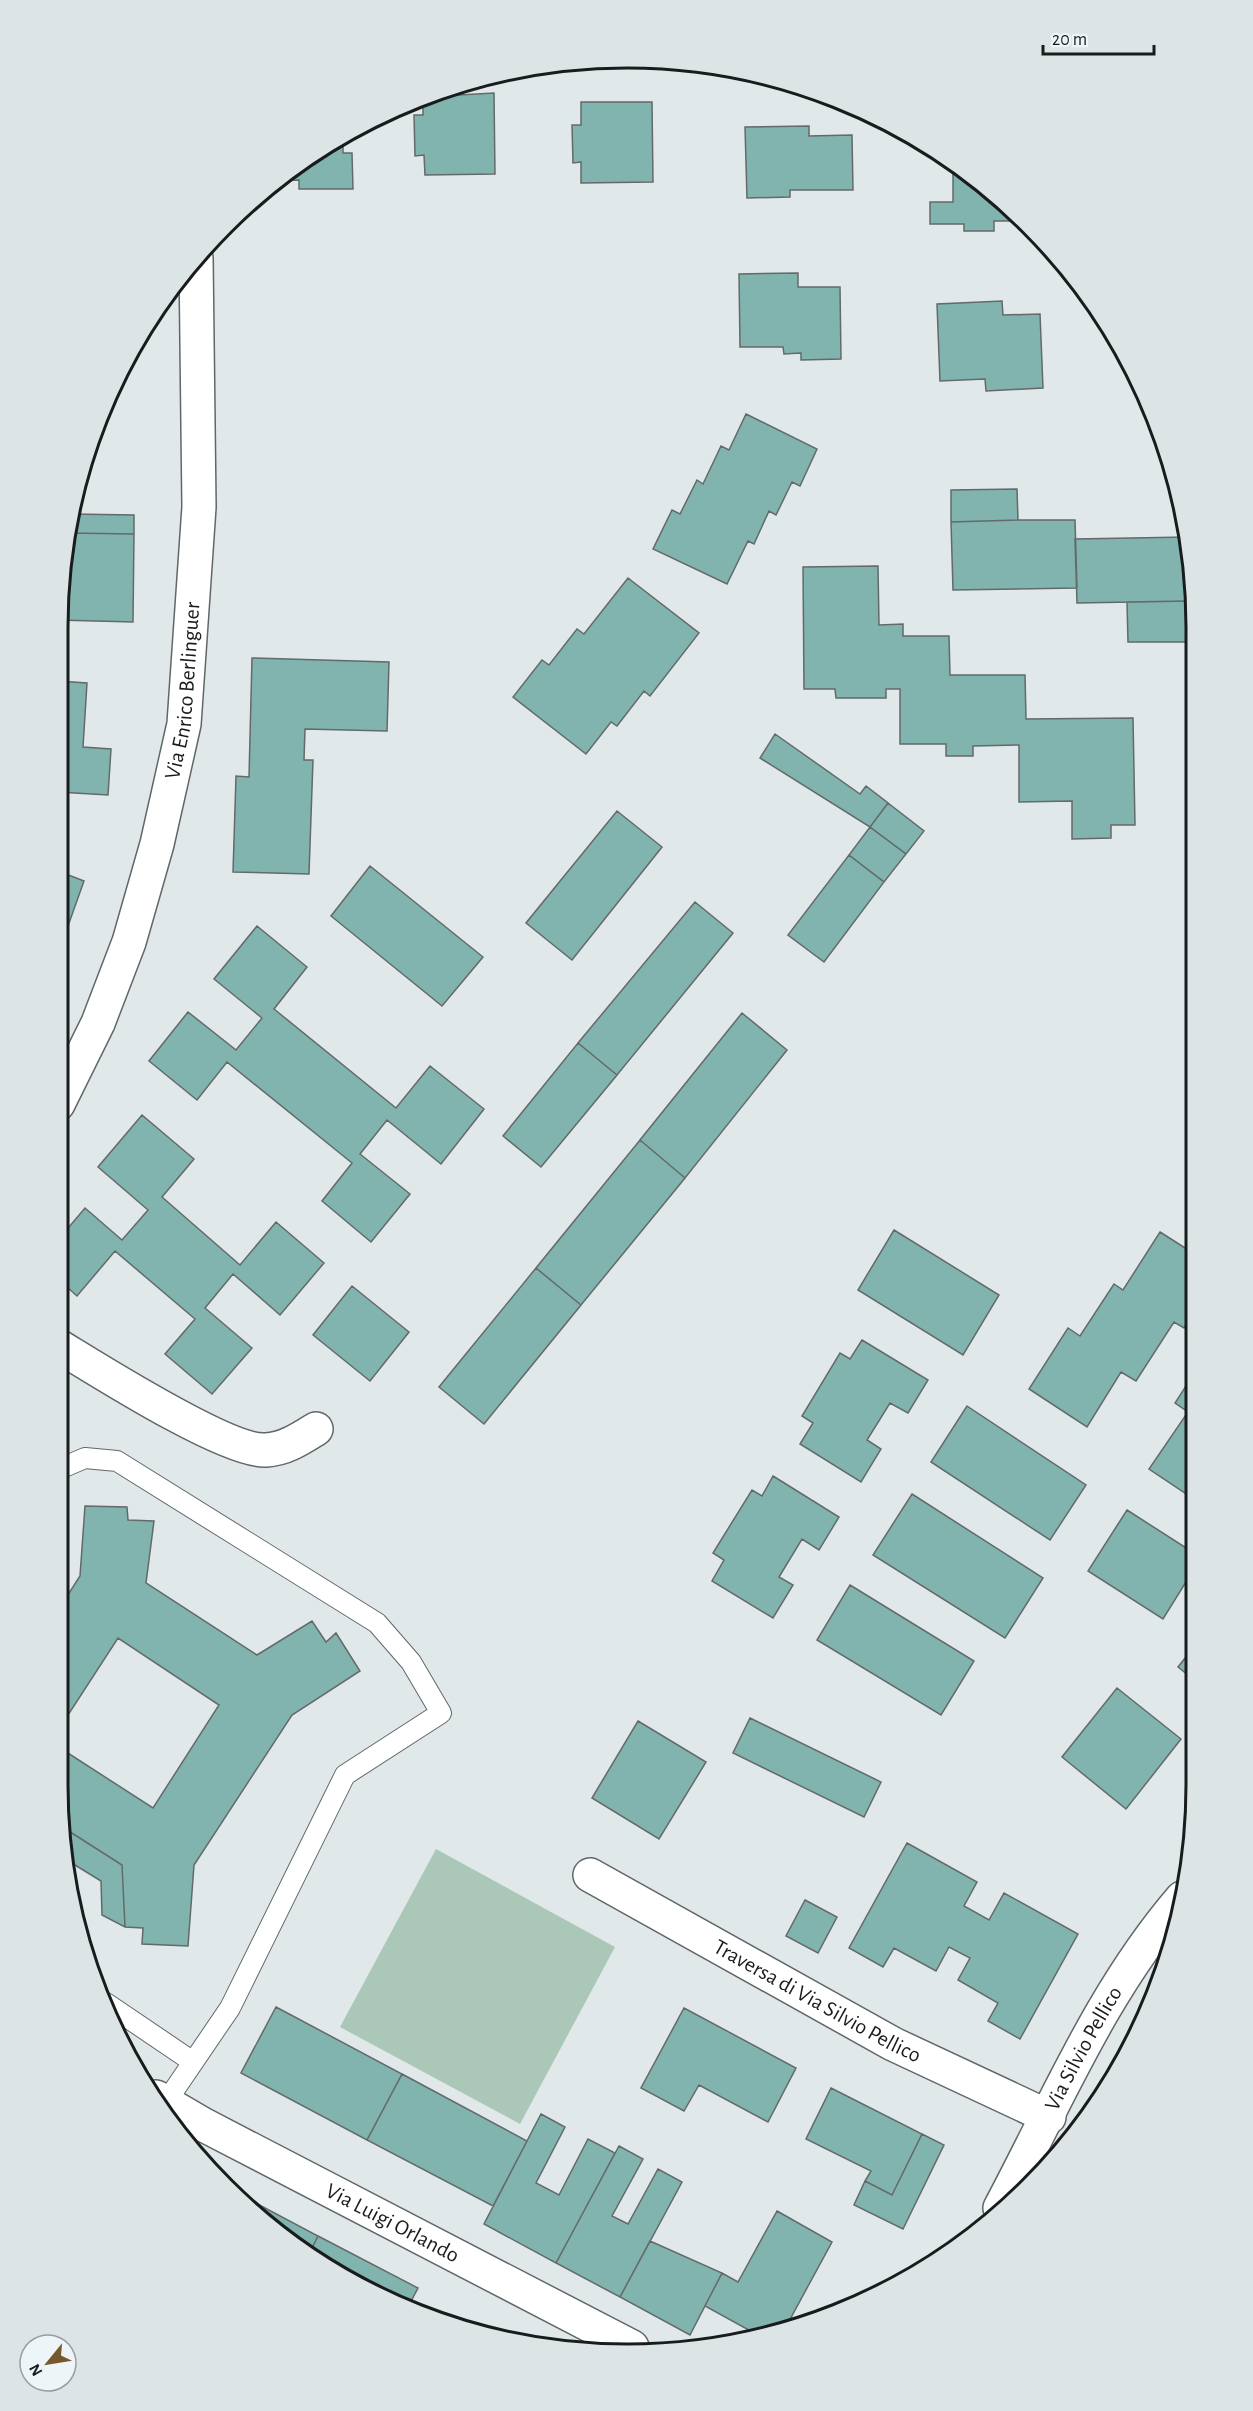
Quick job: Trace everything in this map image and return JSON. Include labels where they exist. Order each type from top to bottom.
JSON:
[{"type":"street","name":"Via Enrico Berlinguer","points":[[68,1084],[98,1023],[129,942],[157,844],[184,724],[199,507],[196,270]]},
{"type":"street","points":[[68,1351],[235,1446],[264,1451],[292,1444],[316,1429]]},
{"type":"street","name":"Traversa di Via Silvio Pellico","points":[[590,1875],[893,2044],[1049,2117]]},
{"type":"street","name":"Via Silvio Pellico","points":[[1008,2193],[1049,2117],[1097,2017],[1131,1964],[1170,1914]]},
{"type":"street","name":"Via Luigi Orlando","points":[[168,2103],[204,2125],[626,2344]]},
{"type":"lane","points":[[68,1465],[85,1458],[117,1461],[377,1623],[411,1662],[441,1713],[345,1775],[230,2008],[193,2062],[163,2097]]},
{"type":"lane","points":[[115,2009],[193,2062]]},
{"type":"green space","points":[[436,1849],[615,1947],[520,2124],[340,2027]]},
{"type":"building","points":[[494,93],[495,174],[425,175],[424,155],[415,156],[414,115],[423,115],[423,106],[453,95]]},
{"type":"building","points":[[581,102],[652,102],[653,182],[581,183],[581,162],[573,163],[572,125],[581,125]]},
{"type":"building","points":[[809,126],[809,136],[852,135],[853,190],[790,190],[790,197],[747,198],[745,127]]},
{"type":"building","points":[[343,145],[343,153],[352,153],[353,189],[299,189],[299,180],[290,180]]},
{"type":"building","points":[[953,173],[1011,221],[994,221],[994,231],[964,231],[964,224],[930,224],[930,202],[953,202]]},
{"type":"building","points":[[798,273],[798,287],[840,287],[841,359],[801,360],[801,353],[784,354],[783,347],[740,347],[739,274]]},
{"type":"building","points":[[1002,301],[1003,315],[1040,314],[1043,388],[986,391],[985,379],[940,381],[937,304]]},
{"type":"building","points":[[746,414],[817,449],[800,486],[792,482],[776,515],[769,511],[754,544],[748,541],[727,584],[653,549],[672,510],[680,514],[697,480],[703,484],[721,446],[729,450]]},
{"type":"building","points":[[1017,489],[1018,520],[951,522],[951,490]]},
{"type":"building","points":[[79,514],[134,515],[134,534],[75,533]]},
{"type":"building","points":[[1075,520],[1077,588],[953,590],[951,522]]},
{"type":"building","points":[[75,533],[134,534],[133,622],[68,620]]},
{"type":"building","points":[[1178,537],[1185,601],[1077,603],[1075,539]]},
{"type":"building","points":[[878,566],[879,625],[903,624],[903,636],[949,636],[950,675],[1025,675],[1026,719],[1133,718],[1135,825],[1111,825],[1111,838],[1072,839],[1072,801],[1019,802],[1019,745],[973,746],[973,756],[946,756],[946,744],[900,744],[900,689],[886,689],[886,698],[836,698],[835,689],[804,689],[803,567]]},
{"type":"building","points":[[628,578],[699,633],[650,696],[644,691],[617,726],[611,722],[586,754],[513,697],[542,660],[549,665],[577,629],[584,634]]},
{"type":"building","points":[[1185,601],[1186,642],[1128,642],[1127,602]]},
{"type":"building","points":[[252,658],[389,662],[387,731],[305,729],[304,760],[313,760],[309,874],[233,872],[236,776],[249,777]]},
{"type":"building","points":[[68,682],[87,683],[83,747],[111,749],[108,795],[68,793]]},
{"type":"building","points":[[775,734],[860,794],[866,786],[888,803],[870,827],[760,758]]},
{"type":"building","points":[[888,803],[924,831],[906,854],[870,827]]},
{"type":"building","points":[[617,811],[662,847],[572,960],[526,923]]},
{"type":"building","points":[[870,827],[906,854],[884,882],[849,855]]},
{"type":"building","points":[[849,855],[884,882],[824,962],[788,935]]},
{"type":"building","points":[[370,866],[483,957],[442,1006],[331,916]]},
{"type":"building","points":[[68,875],[84,881],[68,926]]},
{"type":"building","points":[[695,902],[733,933],[617,1075],[578,1043]]},
{"type":"building","points":[[257,926],[307,967],[274,1009],[396,1108],[430,1066],[484,1109],[441,1164],[387,1120],[360,1154],[410,1194],[371,1242],[322,1201],[352,1163],[227,1062],[197,1100],[149,1061],[188,1012],[236,1050],[262,1018],[214,979]]},
{"type":"building","points":[[742,1013],[787,1050],[685,1178],[640,1140]]},
{"type":"building","points":[[578,1043],[617,1075],[541,1167],[503,1136]]},
{"type":"building","points":[[142,1115],[194,1159],[162,1197],[240,1265],[276,1222],[324,1263],[280,1315],[233,1274],[205,1308],[252,1348],[212,1394],[165,1354],[195,1319],[115,1251],[77,1296],[68,1288],[68,1228],[85,1208],[122,1240],[148,1210],[98,1167]]},
{"type":"building","points":[[640,1140],[685,1178],[581,1305],[536,1268]]},
{"type":"building","points":[[894,1230],[999,1295],[963,1355],[858,1290]]},
{"type":"building","points":[[1160,1232],[1186,1249],[1186,1325],[1184,1328],[1174,1322],[1136,1381],[1121,1372],[1087,1427],[1029,1389],[1068,1328],[1080,1336],[1114,1284],[1123,1290]]},
{"type":"building","points":[[536,1268],[581,1305],[484,1424],[439,1387]]},
{"type":"building","points":[[352,1286],[409,1332],[370,1381],[313,1335]]},
{"type":"building","points":[[862,1340],[928,1380],[908,1413],[890,1403],[867,1440],[881,1449],[861,1482],[800,1444],[813,1423],[802,1416],[840,1353],[850,1359]]},
{"type":"building","points":[[1186,1386],[1186,1411],[1175,1403]]},
{"type":"building","points":[[967,1406],[1086,1485],[1050,1540],[931,1462]]},
{"type":"building","points":[[1186,1415],[1186,1494],[1149,1469]]},
{"type":"building","points":[[773,1476],[839,1517],[819,1550],[802,1539],[779,1577],[793,1585],[773,1618],[712,1581],[724,1560],[713,1553],[752,1490],[762,1496]]},
{"type":"building","points":[[912,1494],[1043,1578],[1005,1638],[873,1555]]},
{"type":"building","points":[[85,1506],[127,1507],[128,1520],[154,1521],[146,1583],[257,1655],[312,1621],[326,1642],[336,1633],[360,1671],[292,1715],[194,1865],[188,1946],[142,1944],[143,1928],[125,1927],[122,1865],[70,1832],[68,1753],[153,1808],[219,1705],[118,1638],[68,1715],[68,1595],[80,1576]]},
{"type":"building","points":[[1127,1510],[1186,1548],[1186,1582],[1163,1619],[1088,1571]]},
{"type":"building","points":[[850,1585],[974,1661],[941,1715],[817,1640]]},
{"type":"building","points":[[1186,1657],[1186,1674],[1178,1667]]},
{"type":"building","points":[[1117,1688],[1181,1739],[1126,1809],[1062,1757]]},
{"type":"building","points":[[750,1718],[881,1782],[864,1817],[733,1753]]},
{"type":"building","points":[[638,1721],[706,1762],[659,1839],[592,1798]]},
{"type":"building","points":[[70,1832],[122,1865],[125,1927],[102,1915],[101,1881],[73,1864]]},
{"type":"building","points":[[907,1843],[977,1882],[964,1906],[989,1920],[1004,1893],[1078,1934],[1020,2039],[988,2021],[998,2003],[958,1980],[970,1958],[949,1947],[936,1971],[894,1948],[883,1967],[849,1948]]},
{"type":"building","points":[[805,1900],[837,1917],[818,1953],[786,1936]]},
{"type":"building","points":[[276,2007],[402,2074],[367,2140],[241,2073]]},
{"type":"building","points":[[684,2008],[796,2068],[768,2122],[699,2085],[684,2111],[641,2088]]},
{"type":"building","points":[[402,2074],[527,2141],[493,2206],[367,2140]]},
{"type":"building","points":[[831,2088],[922,2134],[892,2195],[865,2181],[871,2171],[806,2139]]},
{"type":"building","points":[[541,2114],[565,2127],[536,2183],[559,2195],[588,2139],[615,2153],[556,2263],[484,2224]]},
{"type":"building","points":[[922,2134],[944,2145],[903,2229],[854,2205],[865,2181],[892,2195]]},
{"type":"building","points":[[619,2146],[643,2159],[612,2216],[628,2224],[658,2169],[682,2182],[620,2297],[556,2263]]},
{"type":"building","points":[[256,2203],[318,2236],[313,2247]]},
{"type":"building","points":[[777,2211],[832,2242],[790,2318],[748,2330],[705,2306],[722,2273],[738,2282]]},
{"type":"building","points":[[318,2236],[418,2288],[411,2300],[347,2269],[313,2247]]},
{"type":"building","points":[[650,2241],[722,2273],[690,2335],[620,2297]]}]
